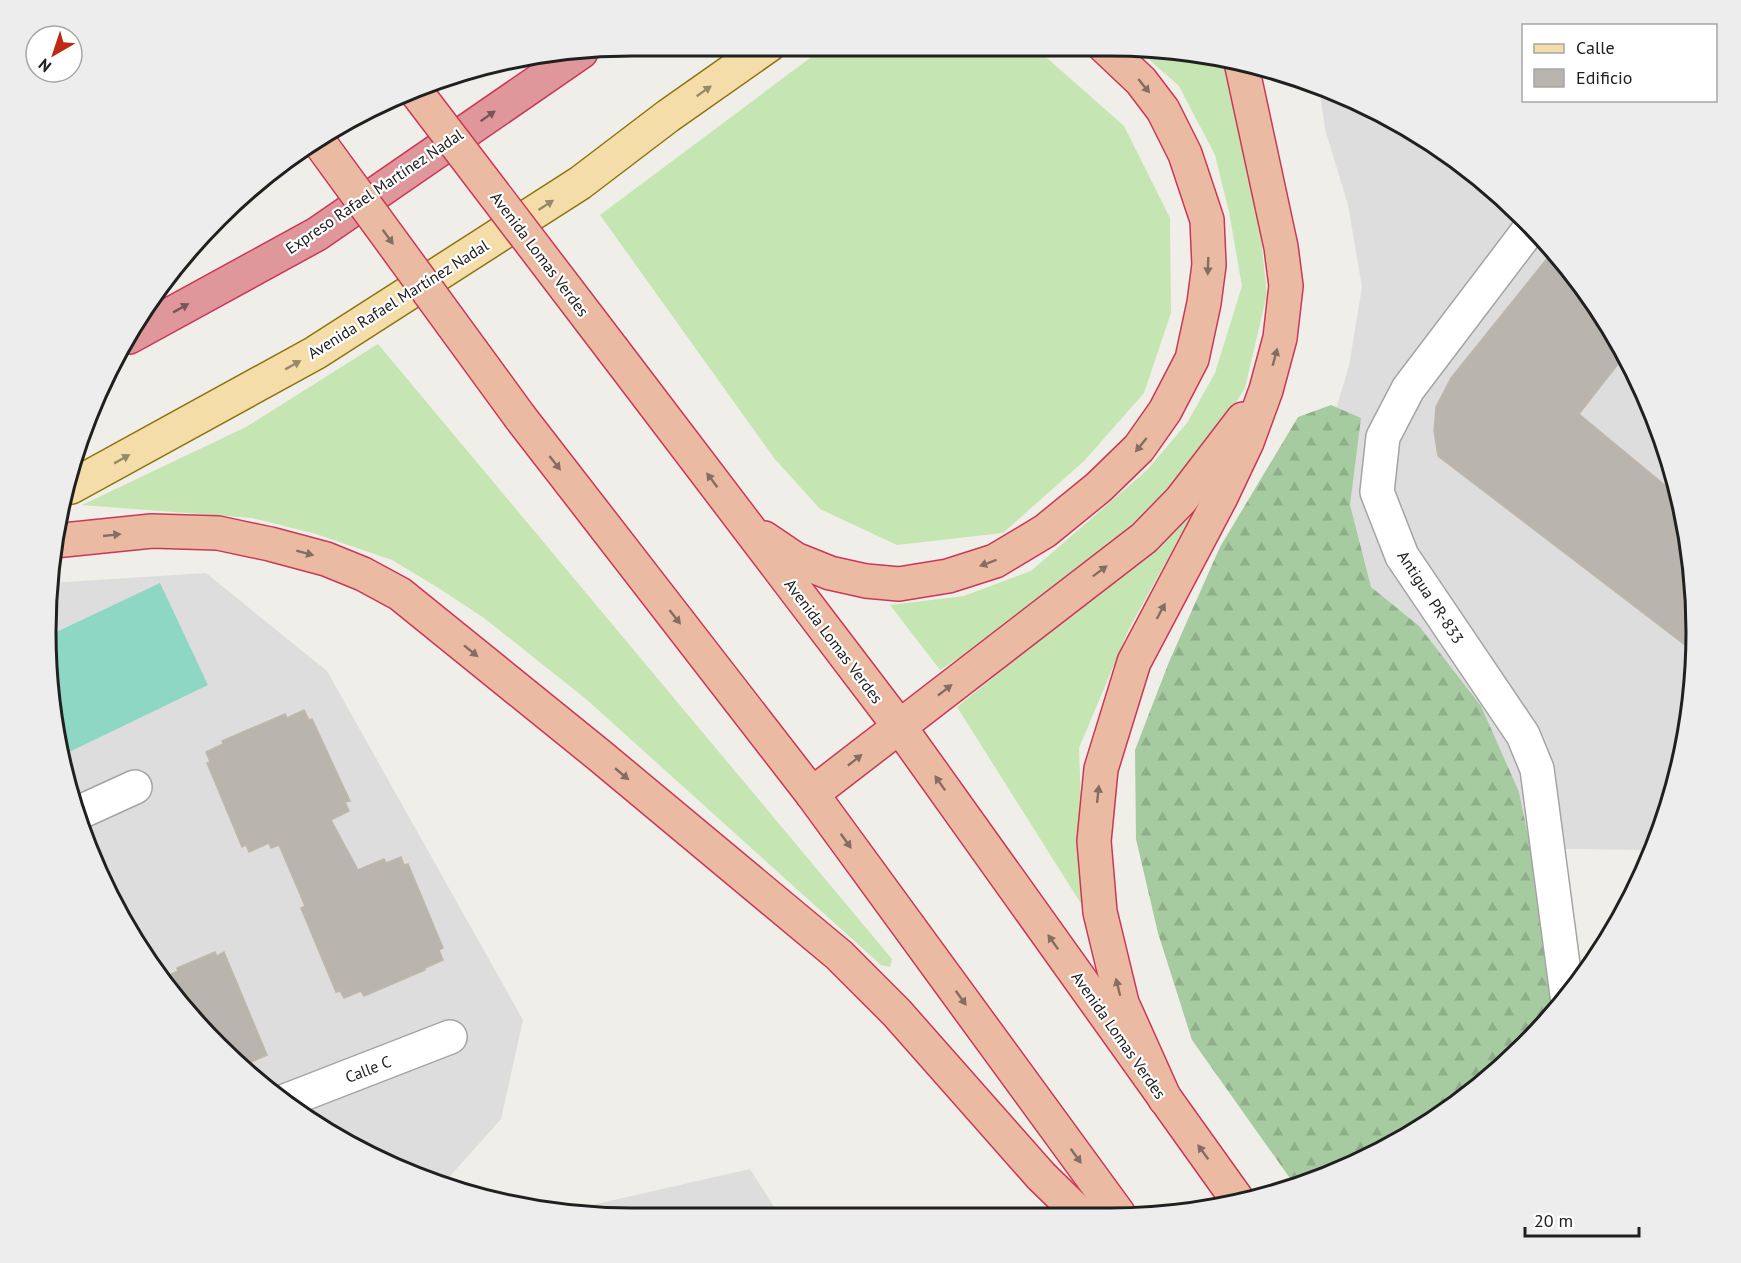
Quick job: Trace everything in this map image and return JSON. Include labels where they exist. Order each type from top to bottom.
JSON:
[{"type":"highway","points":[[747,527],[795,559],[831,573],[866,581],[899,584],[948,576],[994,561],[1045,531],[1099,487],[1139,448],[1165,411],[1192,359],[1204,303],[1209,265],[1207,220],[1185,154],[1163,110],[1141,81],[1115,56]]},
{"type":"highway","name":"Expreso Rafael Martínez Nadal","points":[[141,331],[317,234],[570,59]]},
{"type":"highway","points":[[1164,1099],[1122,1003],[1100,912],[1094,842],[1101,769],[1134,662],[1221,497],[1247,442],[1266,390],[1280,338],[1286,286],[1281,247],[1243,72]]},
{"type":"highway","name":"Avenida Lomas Verdes","points":[[419,96],[898,726],[1233,1194]]},
{"type":"highway","points":[[322,146],[520,417],[812,794],[1114,1208]]},
{"type":"highway","points":[[812,794],[1144,538],[1181,500],[1266,390]]},
{"type":"highway","points":[[63,541],[152,531],[218,533],[327,559],[363,574],[400,594],[599,755],[839,955],[897,1013],[1041,1176],[1074,1208]]},
{"type":"main road","name":"Avenida Rafael Martínez Nadal","points":[[74,485],[315,353],[580,183],[668,116],[753,56]]},
{"type":"street","name":"Antigua PR-833","points":[[1526,234],[1408,389],[1383,437],[1377,492],[1402,556],[1522,735],[1537,769],[1565,983]]},
{"type":"street","points":[[84,810],[135,787]]},
{"type":"street","name":"Calle C","points":[[294,1098],[450,1037]]},
{"type":"shaded area","points":[[1320,95],[1398,133],[1430,153],[1489,198],[1543,252],[1588,311],[1626,377],[1642,411],[1666,482],[1674,519],[1681,556],[1686,632],[1681,707],[1674,744],[1666,781],[1643,850],[1167,844],[1324,448],[1349,366],[1362,287],[1348,205],[1325,129]]},
{"type":"shaded area","points":[[206,573],[327,671],[523,1020],[501,1119],[449,1178],[411,1164],[343,1130],[281,1088],[224,1039],[198,1011],[153,952],[133,920],[99,852],[75,781],[60,707],[56,632],[58,582]]},
{"type":"shaded area","points":[[750,1169],[775,1208],[632,1208],[589,1206]]},
{"type":"green space","points":[[813,56],[1045,56],[1124,126],[1170,218],[1171,313],[1144,393],[1084,461],[1003,533],[897,545],[820,509],[774,458],[600,215]]},
{"type":"green space","points":[[1146,57],[1185,60],[1226,68],[1243,128],[1256,194],[1267,294],[1245,388],[1212,441],[1168,491],[1116,540],[993,636],[940,670],[890,605],[964,596],[1031,571],[1147,470],[1187,423],[1215,373],[1242,286],[1229,212],[1215,155],[1179,86]]},
{"type":"green space","points":[[378,344],[892,959],[890,967],[881,965],[586,699],[484,618],[392,560],[316,534],[252,518],[82,505],[246,427]]},
{"type":"green space","points":[[1331,405],[1361,418],[1350,505],[1371,587],[1419,626],[1481,706],[1519,792],[1535,871],[1555,996],[1517,1039],[1489,1065],[1430,1110],[1364,1148],[1330,1164],[1290,1178],[1192,1040],[1158,933],[1136,839],[1135,750],[1169,662],[1220,547],[1298,417]]},
{"type":"green space","points":[[1191,516],[1129,629],[1079,748],[1085,910],[957,707]]},
{"type":"green space","points":[[160,583],[208,685],[69,752],[60,707],[56,632]]},
{"type":"building","points":[[1548,258],[1588,311],[1619,363],[1579,414],[1667,487],[1681,556],[1685,645],[1438,456],[1434,431],[1436,407],[1451,378]]},
{"type":"building","points":[[304,710],[309,720],[312,719],[350,801],[345,802],[349,811],[331,820],[358,870],[384,859],[386,863],[401,857],[404,865],[408,864],[443,948],[439,950],[443,960],[364,996],[361,991],[344,998],[340,991],[336,992],[301,908],[305,906],[279,845],[271,848],[269,843],[249,852],[246,845],[242,847],[207,763],[210,762],[206,752],[223,744],[222,741],[285,714],[287,718]]},
{"type":"building","points":[[215,952],[217,956],[224,952],[267,1055],[250,1063],[224,1039],[170,975],[178,971],[177,968]]}]
